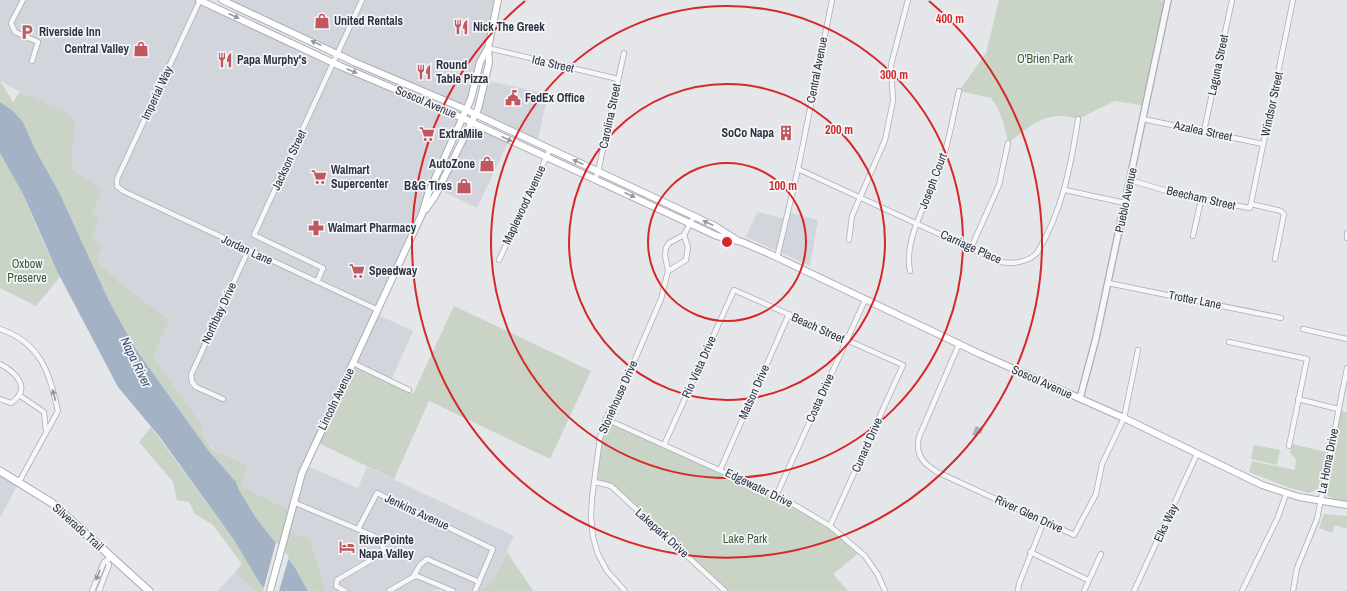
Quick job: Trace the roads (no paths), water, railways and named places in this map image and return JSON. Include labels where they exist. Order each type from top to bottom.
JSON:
[{"type":"main road","name":"Soscol Avenue","points":[[199,0],[334,63],[472,122],[717,236],[742,242]]},
{"type":"main road","name":"Soscol Avenue","points":[[222,0],[338,54],[476,114],[694,216],[742,242],[959,344],[1124,418],[1262,485],[1320,504],[1347,505]]},
{"type":"main road","name":"Lincoln Avenue","points":[[422,214],[435,196],[476,114],[489,63],[488,48],[498,0]]},
{"type":"main road","name":"Lincoln Avenue","points":[[270,591],[293,502],[307,461],[354,363],[422,214],[428,194],[467,110],[474,91],[480,62],[488,48]]},
{"type":"main road","name":"Silverado Trail","points":[[0,471],[52,503],[109,559],[150,591]]},
{"type":"street","points":[[23,0],[10,23],[15,32],[38,42],[32,61]]},
{"type":"street","name":"Imperial Way","points":[[117,186],[118,179],[199,0]]},
{"type":"street","name":"Jackson Street","points":[[317,282],[323,268],[254,235],[362,0]]},
{"type":"street","name":"Central Avenue","points":[[777,258],[798,169],[832,0]]},
{"type":"street","points":[[849,240],[852,216],[885,140],[893,101],[891,65],[908,0]]},
{"type":"street","name":"Pueblo Avenue","points":[[1080,398],[1108,283],[1168,0]]},
{"type":"street","name":"Laguna Street","points":[[1204,131],[1232,0]]},
{"type":"street","name":"Windsor Street","points":[[1250,206],[1293,0]]},
{"type":"street","name":"Ida Street","points":[[488,48],[618,79]]},
{"type":"street","name":"Carolina Street","points":[[595,179],[598,172],[624,53]]},
{"type":"street","name":"Joseph Court","points":[[910,271],[908,261],[916,222],[941,165],[959,91]]},
{"type":"street","name":"Carriage Place","points":[[798,169],[916,222],[1000,262],[1008,263],[1032,258],[1041,246],[1065,190],[1072,159],[1078,119]]},
{"type":"street","name":"Azalea Street","points":[[1143,119],[1263,144]]},
{"type":"street","points":[[971,248],[999,185],[1008,143]]},
{"type":"street","name":"Maplewood Avenue","points":[[499,260],[550,149]]},
{"type":"street","name":"Beecham Street","points":[[1130,180],[1154,186],[1170,193],[1201,200],[1281,211],[1284,214],[1275,259]]},
{"type":"street","name":"Jordan Lane","points":[[117,186],[123,191],[378,310]]},
{"type":"street","points":[[1065,190],[1125,203]]},
{"type":"street","points":[[1193,236],[1201,200]]},
{"type":"street","points":[[668,271],[686,260],[688,246],[684,235],[694,216]]},
{"type":"street","points":[[1347,233],[1347,238]]},
{"type":"street","name":"Stonehouse Drive","points":[[625,591],[607,571],[598,554],[593,537],[591,518],[600,438],[606,419],[661,299],[668,271],[665,256],[666,248],[669,243],[684,235]]},
{"type":"street","name":"Northbay Drive","points":[[223,399],[196,387],[192,382],[191,375],[248,250]]},
{"type":"street","name":"Trotter Lane","points":[[1108,283],[1281,318]]},
{"type":"street","name":"Beach Street","points":[[734,290],[903,365]]},
{"type":"street","name":"Rio Vista Drive","points":[[664,445],[734,290]]},
{"type":"street","name":"Costa Drive","points":[[776,496],[865,300]]},
{"type":"street","name":"Matson Drive","points":[[720,470],[789,314]]},
{"type":"street","points":[[0,329],[28,344],[41,358],[58,411],[46,430],[19,482]]},
{"type":"street","points":[[1303,329],[1347,339]]},
{"type":"street","points":[[1229,342],[1307,359],[1289,446]]},
{"type":"street","name":"River Glen Drive","points":[[959,344],[919,437],[917,446],[919,456],[926,465],[937,472],[1074,535],[1096,494],[1102,464],[1124,418],[1138,350]]},
{"type":"street","points":[[354,363],[409,390]]},
{"type":"street","points":[[0,364],[16,374],[21,387],[19,395],[10,403],[0,399]]},
{"type":"street","name":"Cunard Drive","points":[[830,526],[903,365]]},
{"type":"street","name":"La Homa Drive","points":[[1293,591],[1297,568],[1318,519],[1338,408],[1347,368]]},
{"type":"street","points":[[19,395],[44,412],[46,430]]},
{"type":"street","points":[[1298,399],[1338,408]]},
{"type":"street","name":"Edgewater Drive","points":[[606,419],[776,496],[830,526],[865,556],[878,575],[885,591]]},
{"type":"street","name":"Elks Way","points":[[1134,591],[1197,454]]},
{"type":"street","name":"Lakepark Drive","points":[[595,482],[610,486],[725,591]]},
{"type":"street","name":"Jenkins Avenue","points":[[358,529],[377,493],[493,549],[479,582]]},
{"type":"street","points":[[1242,591],[1278,517],[1286,494]]},
{"type":"street","points":[[293,502],[378,538],[384,552],[337,580],[336,586],[345,591]]},
{"type":"street","points":[[1018,591],[1030,552],[1044,521]]},
{"type":"street","points":[[1030,552],[1088,580]]},
{"type":"street","points":[[1084,591],[1101,554]]},
{"type":"street","points":[[92,591],[104,562],[109,559]]},
{"type":"street","points":[[99,591],[109,565],[109,559]]},
{"type":"street","points":[[413,577],[420,565],[427,559],[479,582],[475,591]]},
{"type":"street","points":[[389,591],[413,577],[421,576],[453,591]]},
{"type":"water","name":"Napa River","points":[[0,102],[13,111],[23,122],[35,149],[59,192],[109,301],[135,348],[208,450],[236,482],[239,490],[256,518],[294,566],[308,591],[266,591],[234,540],[159,436],[118,387],[57,271],[23,194],[0,153]]},
{"type":"water","points":[[976,426],[983,429],[981,434],[978,433],[977,437],[972,435]]},
{"type":"place","name":"United Rentals","points":[[322,21]]},
{"type":"place","name":"Nick The Greek","points":[[461,27]]},
{"type":"place","name":"Riverside Inn","points":[[27,32]]},
{"type":"place","name":"Central Valley","points":[[141,49]]},
{"type":"place","name":"Papa Murphy's","points":[[225,60]]},
{"type":"place","name":"Round Table Pizza","points":[[424,72]]},
{"type":"place","name":"FedEx Office","points":[[513,98]]},
{"type":"place","name":"SoCo Napa","points":[[786,133]]},
{"type":"place","name":"ExtraMile","points":[[427,134]]},
{"type":"place","name":"AutoZone","points":[[487,164]]},
{"type":"place","name":"Walmart Supercenter","points":[[319,177]]},
{"type":"place","name":"B&G Tires","points":[[464,186]]},
{"type":"place","name":"Walmart Pharmacy","points":[[316,228]]},
{"type":"place","name":"Speedway","points":[[357,271]]},
{"type":"place","name":"RiverPointe Napa Valley","points":[[347,547]]},
{"type":"park label","name":"O'Brien Park","points":[[1045,59]]},
{"type":"park label","name":"Oxbow Preserve","points":[[27,271]]},
{"type":"park label","name":"Lake Park","points":[[745,539]]}]
